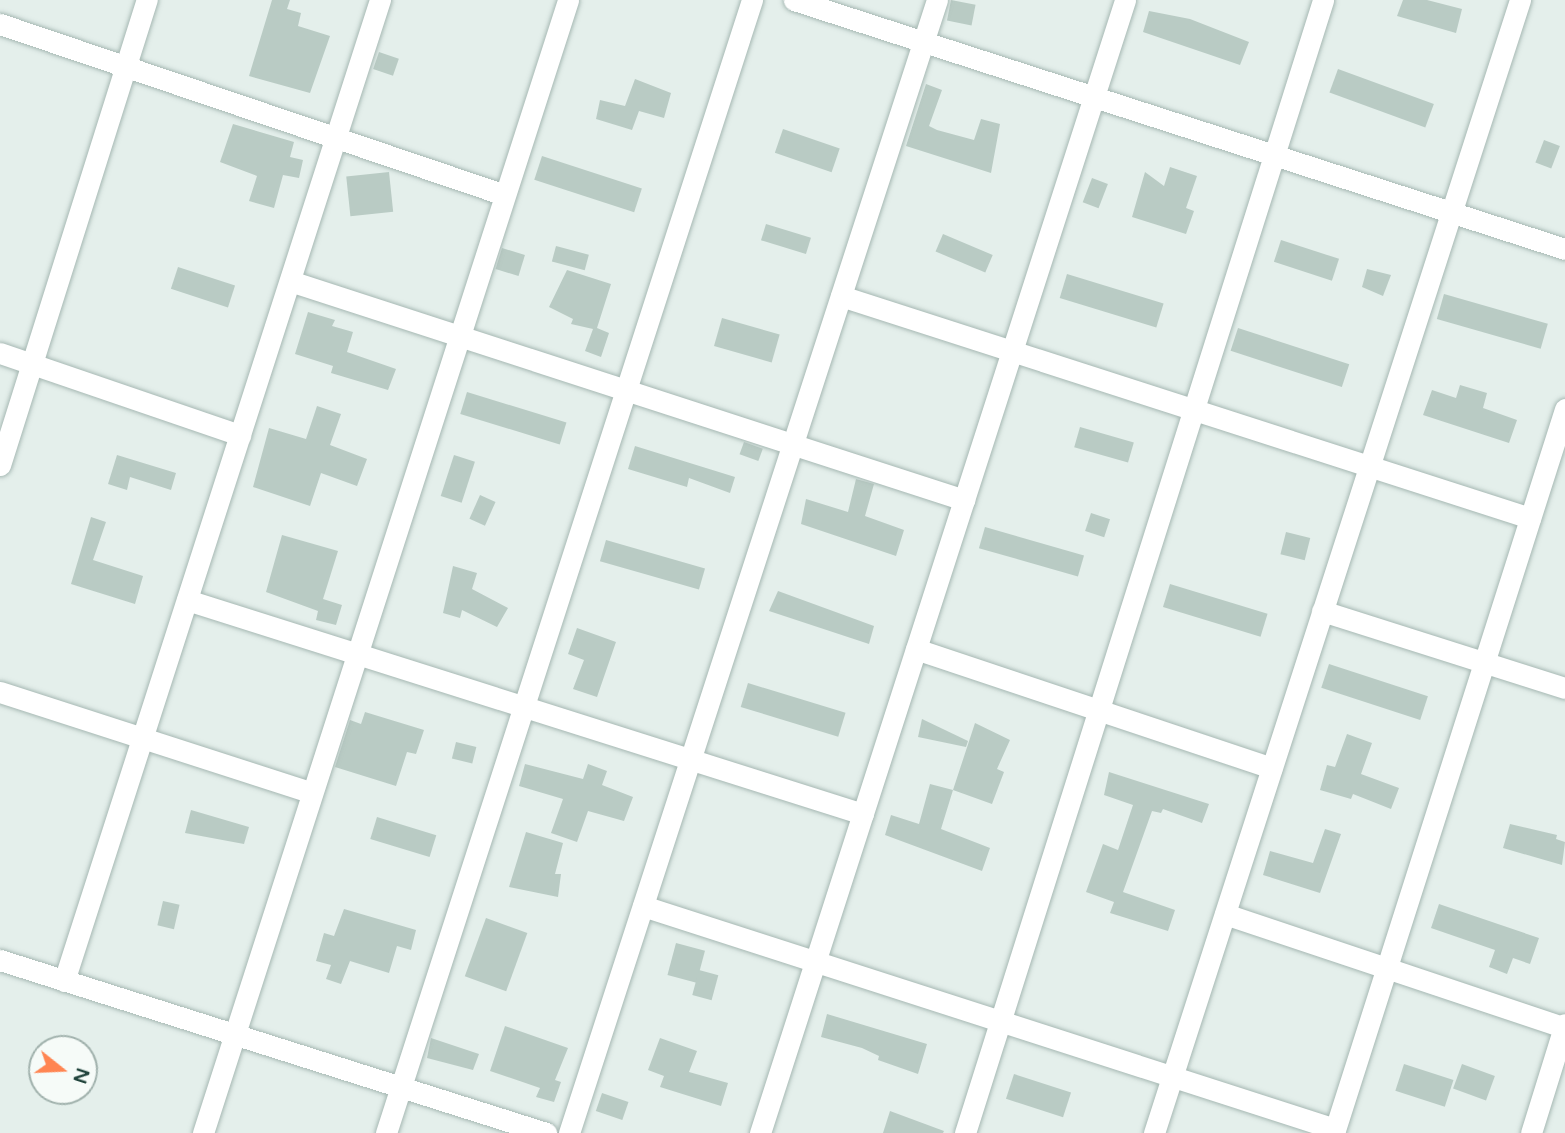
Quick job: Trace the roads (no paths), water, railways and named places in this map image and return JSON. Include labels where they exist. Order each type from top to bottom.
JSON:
[{"type":"street","points":[[0,465],[147,0]]},
{"type":"street","points":[[64,981],[380,0]]},
{"type":"street","points":[[202,1133],[568,0]]},
{"type":"street","points":[[386,1133],[752,0]]},
{"type":"street","points":[[794,0],[1565,249]]},
{"type":"street","points":[[569,1133],[937,0]]},
{"type":"street","points":[[760,1133],[1125,0]]},
{"type":"street","points":[[965,1133],[1323,0]]},
{"type":"street","points":[[1154,1133],[1520,0]]},
{"type":"street","points":[[0,24],[505,195]]},
{"type":"street","points":[[290,281],[964,500]]},
{"type":"street","points":[[841,296],[1530,518]]},
{"type":"street","points":[[0,353],[240,435]]},
{"type":"street","points":[[643,906],[1334,1131],[1565,409]]},
{"type":"street","points":[[187,600],[863,814]]},
{"type":"street","points":[[1322,611],[1565,688]]},
{"type":"street","points":[[916,649],[1272,768]]},
{"type":"street","points":[[0,692],[312,793]]},
{"type":"street","points":[[1225,914],[1565,1026],[1531,1133]]},
{"type":"street","points":[[0,960],[545,1133]]}]
